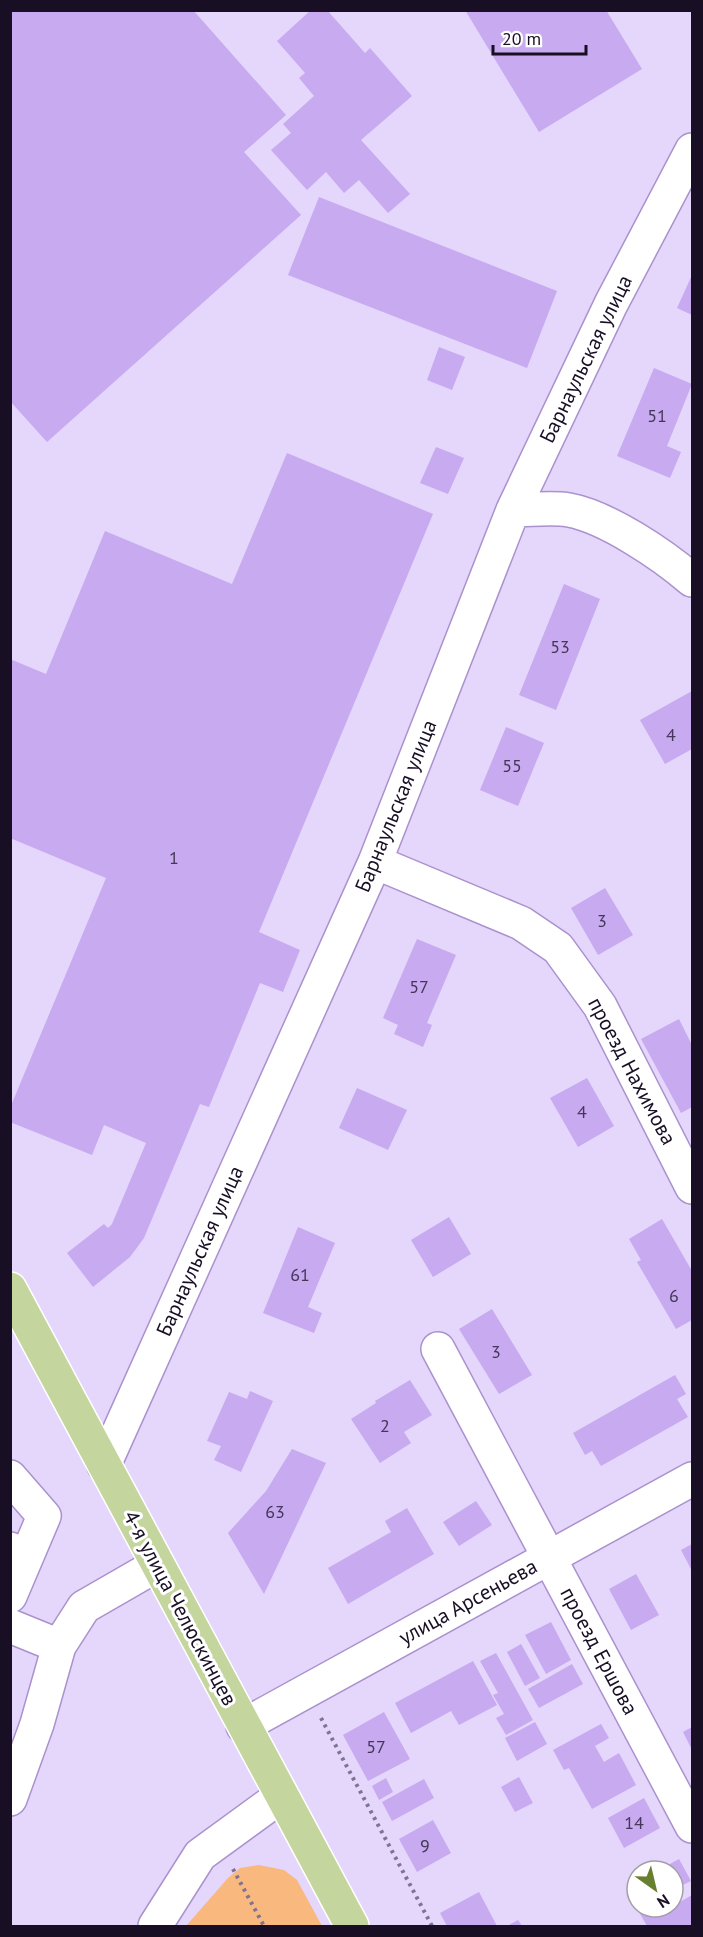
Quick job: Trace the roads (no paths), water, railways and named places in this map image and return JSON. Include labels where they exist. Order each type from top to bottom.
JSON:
[{"type":"main road","name":"4-я улица Челюскинцев","points":[[10,1289],[352,1926]]},
{"type":"street","name":"Барнаульская улица","points":[[104,1465],[375,862],[513,510],[611,304],[693,150]]},
{"type":"street","points":[[513,510],[566,510],[587,514],[666,558],[693,580]]},
{"type":"street","name":"проезд Нахимова","points":[[375,862],[521,924],[558,948],[600,1006],[693,1186]]},
{"type":"street","name":"проезд Ершова","points":[[438,1349],[693,1826]]},
{"type":"street","points":[[10,1477],[44,1516],[19,1552],[10,1596]]},
{"type":"street","name":"улица Арсеньева","points":[[243,1726],[693,1479]]},
{"type":"street","points":[[10,1799],[37,1724],[59,1647],[84,1607],[157,1565]]},
{"type":"street","points":[[10,1626],[59,1647]]},
{"type":"street","points":[[155,1926],[200,1855],[281,1796]]}]
